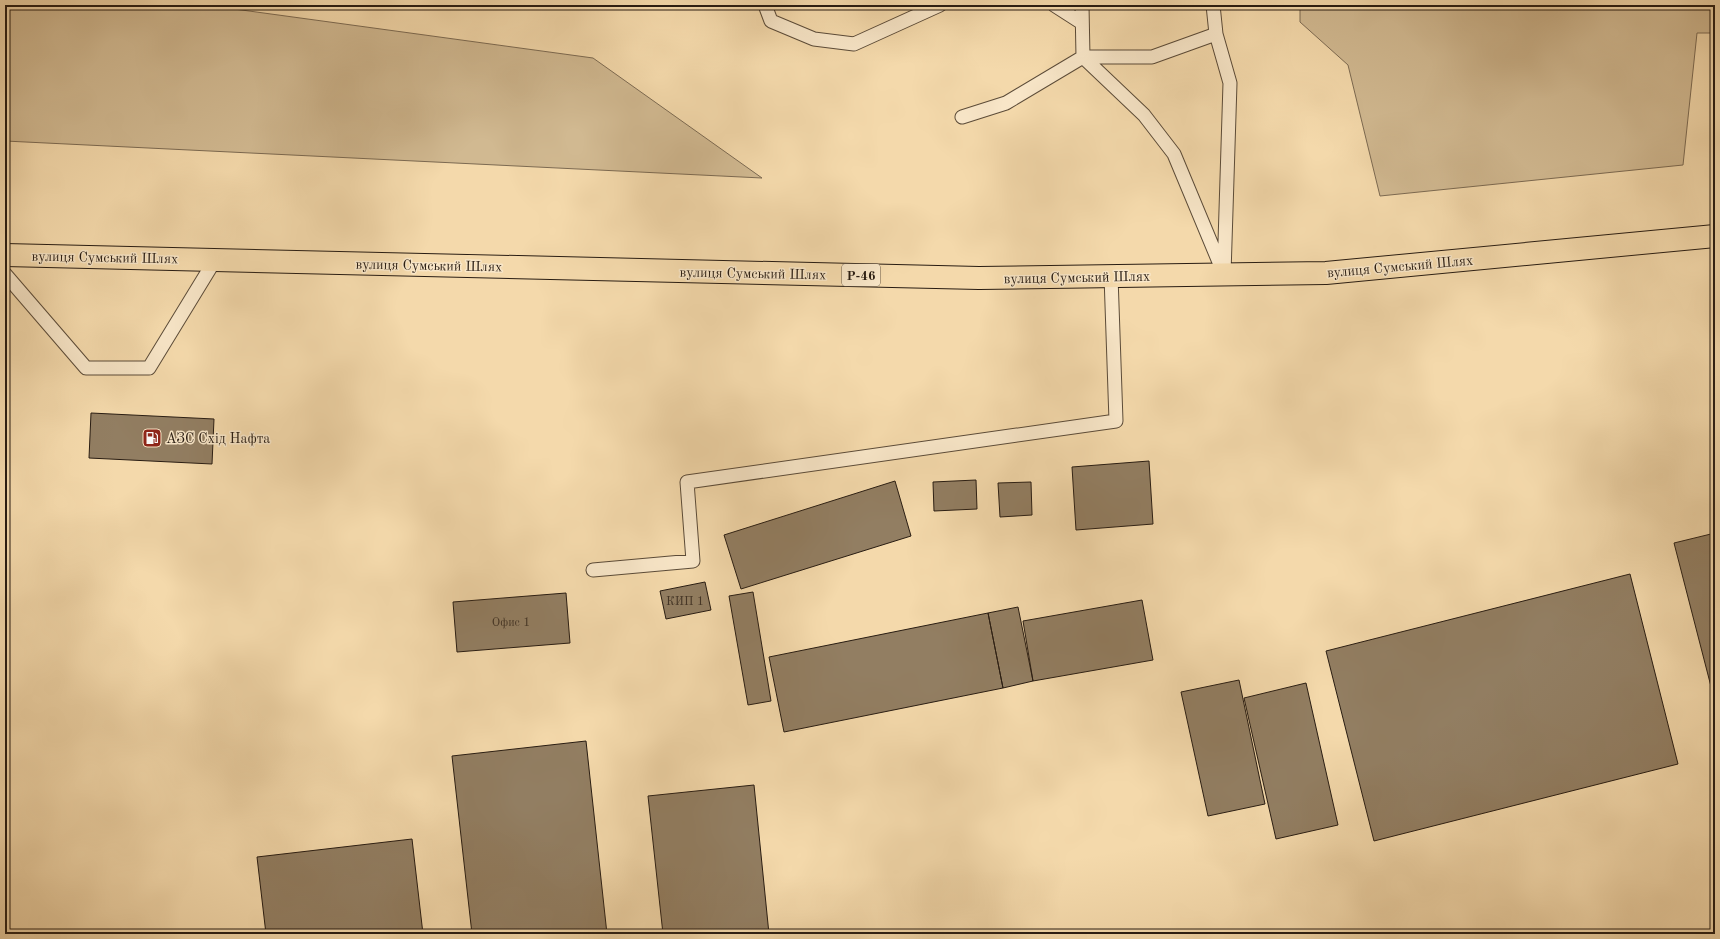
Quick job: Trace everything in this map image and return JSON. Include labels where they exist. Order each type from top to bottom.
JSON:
[{"type":"main road","name":"вулиця Сумський Шлях","points":[[5,255],[979,278],[1326,273],[1715,236]]},
{"type":"lane","points":[[765,5],[771,21],[814,39],[854,44],[940,5]]},
{"type":"lane","points":[[1054,5],[1082,23]]},
{"type":"lane","points":[[1082,5],[1083,57],[1144,115],[1174,154],[1224,274]]},
{"type":"lane","points":[[1213,5],[1216,34],[1230,83],[1224,274]]},
{"type":"lane","points":[[962,117],[1006,103],[1083,57],[1152,57],[1216,34]]},
{"type":"lane","points":[[5,274],[86,368],[149,368],[215,260]]},
{"type":"lane","points":[[593,570],[693,561],[687,482],[1116,421],[1111,276]]},
{"type":"shaded area","points":[[5,5],[205,5],[593,58],[762,178],[5,141]]},
{"type":"shaded area","points":[[1300,5],[1715,5],[1715,33],[1697,33],[1683,165],[1380,196],[1348,65],[1300,22]]},
{"type":"building","name":"АЗС Схід Нафта","points":[[91,413],[214,419],[212,464],[89,458]]},
{"type":"building","points":[[1149,461],[1153,524],[1076,530],[1072,467]]},
{"type":"building","points":[[976,480],[977,509],[934,511],[933,482]]},
{"type":"building","points":[[895,481],[911,536],[741,589],[724,535]]},
{"type":"building","points":[[1031,482],[1032,515],[1000,517],[998,483]]},
{"type":"building","points":[[1715,533],[1715,702],[1674,543]]},
{"type":"building","points":[[1630,574],[1678,764],[1374,841],[1326,651]]},
{"type":"building","points":[[705,582],[711,610],[666,619],[660,591]]},
{"type":"building","points":[[753,592],[771,701],[748,705],[729,596]]},
{"type":"building","points":[[566,593],[570,643],[457,652],[453,602]]},
{"type":"building","points":[[1142,600],[1153,660],[1033,681],[1023,621]]},
{"type":"building","points":[[1018,607],[1033,681],[1003,688],[988,613]]},
{"type":"building","points":[[988,613],[1003,688],[784,732],[769,657]]},
{"type":"building","points":[[1239,680],[1265,804],[1208,816],[1181,692]]},
{"type":"building","points":[[1306,683],[1338,825],[1276,839],[1244,698]]},
{"type":"building","points":[[586,741],[607,934],[472,934],[452,756]]},
{"type":"building","points":[[754,785],[769,934],[663,934],[648,796]]},
{"type":"building","points":[[412,839],[423,934],[266,934],[257,857]]},
{"type":"place","name":"АЗС Схід Нафта","points":[[152,438]]}]
